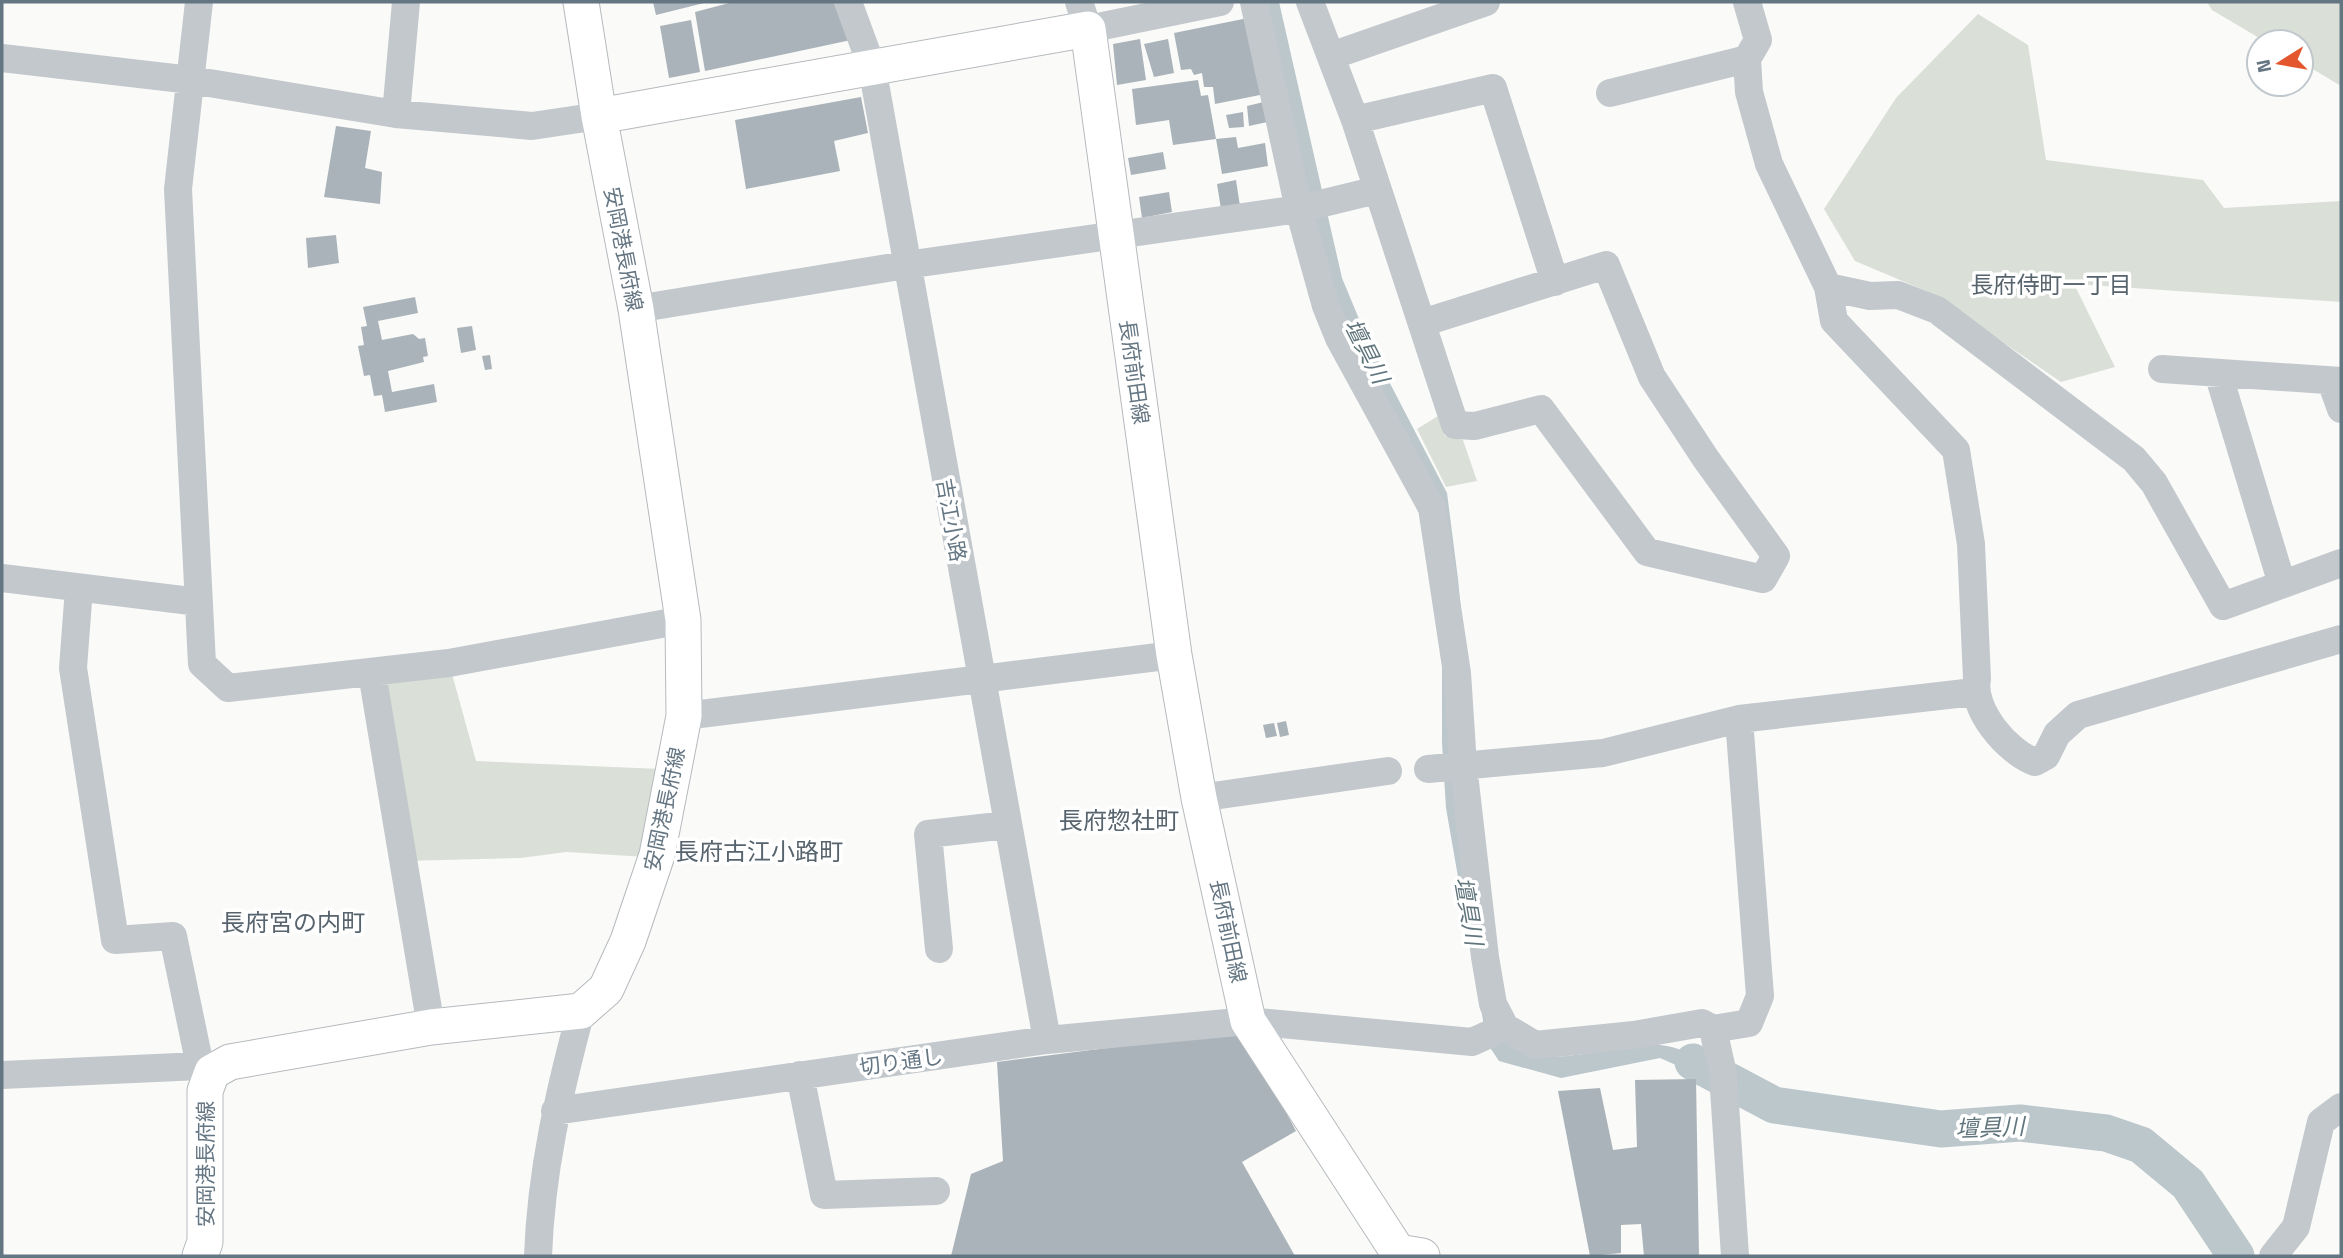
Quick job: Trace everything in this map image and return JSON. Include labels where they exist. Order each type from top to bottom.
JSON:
[{"type":"main road","points":[[580,2],[598,116],[872,67],[1083,15]]},
{"type":"main road","name":"長府前田線","points":[[1083,15],[1174,655],[1199,798],[1248,1021],[1406,1255]]},
{"type":"main road","name":"安岡港長府線","points":[[200,1256],[205,1242],[206,1069],[230,1062],[431,1027],[581,1011],[606,989],[628,941],[657,855],[684,716],[683,620],[636,309],[598,116]]},
{"type":"street","points":[[199,2],[178,189],[202,664],[228,688],[372,673],[513,652],[683,620]]},
{"type":"street","points":[[397,114],[407,2]]},
{"type":"street","name":"吉江小路","points":[[848,2],[872,67],[1047,1040]]},
{"type":"street","points":[[1083,15],[1220,2]]},
{"type":"street","points":[[1254,2],[1310,207],[1325,306],[1339,338],[1432,508],[1455,661],[1447,767],[1493,1004],[1505,1027],[1535,1045],[1622,1037],[1702,1023],[1713,1029],[1749,1023],[1760,996],[1739,719]]},
{"type":"street","points":[[1310,2],[1355,120],[1455,425],[1475,426],[1541,409],[1647,552],[1763,579],[1776,556],[1706,459],[1652,377],[1606,265],[1422,323]]},
{"type":"street","points":[[1331,56],[1486,2]]},
{"type":"street","points":[[1748,2],[1759,40],[1746,59],[1749,92],[1769,164],[1828,287],[1834,321],[1956,450],[1971,544],[1977,679],[1974,692],[1997,733],[2024,758],[2035,762],[2046,756],[2057,734],[2078,715],[2341,639]]},
{"type":"street","points":[[2,58],[191,80],[397,114],[531,126],[598,116]]},
{"type":"street","points":[[1610,93],[1746,59]]},
{"type":"street","points":[[1355,120],[1493,88],[1555,282]]},
{"type":"street","points":[[636,309],[1116,233],[1310,207],[1377,190]]},
{"type":"street","points":[[1828,287],[1870,296],[1898,295],[1937,310],[2134,459],[2154,483],[2223,606],[2341,563]]},
{"type":"street","points":[[2162,369],[2336,381],[2341,409]]},
{"type":"street","points":[[2218,373],[2282,584]]},
{"type":"street","points":[[2,578],[198,602]]},
{"type":"street","points":[[2,1076],[206,1069],[173,936],[115,940],[73,667],[79,588]]},
{"type":"street","points":[[684,716],[1174,655]]},
{"type":"street","points":[[372,673],[431,1027]]},
{"type":"street","points":[[1447,767],[1603,752],[1739,719],[1974,692]]},
{"type":"street","points":[[1199,798],[1388,771]]},
{"type":"street","points":[[939,949],[928,834],[1007,825]]},
{"type":"street","points":[[537,1256],[540,1198],[555,1111],[581,1011]]},
{"type":"street","name":"切り通し","points":[[555,1111],[1047,1040],[1248,1021],[1472,1042],[1505,1027]]},
{"type":"street","points":[[1713,1029],[1723,1074],[1735,1256]]},
{"type":"street","points":[[800,1076],[824,1195],[936,1191]]},
{"type":"street","points":[[2273,1256],[2296,1227],[2321,1122],[2341,1107]]},
{"type":"shaded area","points":[[2207,2],[2341,2],[2341,86],[2315,70],[2315,28],[2245,30],[2212,10]]},
{"type":"shaded area","points":[[1978,14],[2028,45],[2046,160],[2203,180],[2224,208],[2341,201],[2341,302],[2074,284],[2115,367],[2061,382],[1931,293],[1855,261],[1824,209],[1896,98]]},
{"type":"shaded area","points":[[1438,416],[1445,436],[1463,440],[1477,481],[1446,487],[1417,429]]},
{"type":"shaded area","points":[[449,663],[476,761],[660,769],[646,857],[566,852],[521,858],[404,861],[372,673]]},
{"type":"water","name":"壇具川","points":[[1264,2],[1279,2],[1342,278],[1369,343],[1447,493],[1458,579],[1502,1039],[1518,1050],[1537,1056],[1582,1054],[1649,1045],[1667,1046],[1687,1052],[1717,1069],[1719,1084],[1660,1058],[1561,1078],[1499,1061],[1487,1043],[1446,808],[1442,743],[1442,666],[1448,654],[1448,583],[1330,297]]},
{"type":"building","points":[[653,2],[704,2],[704,3],[656,15]]},
{"type":"building","points":[[733,2],[838,2],[851,40],[705,71],[695,12]]},
{"type":"building","points":[[1248,18],[1265,94],[1215,104],[1213,87],[1204,87],[1202,73],[1194,75],[1191,69],[1181,70],[1174,33]]},
{"type":"building","points":[[691,20],[700,72],[669,78],[660,26]]},
{"type":"building","points":[[1140,39],[1146,80],[1117,85],[1113,44]]},
{"type":"building","points":[[1168,39],[1174,73],[1154,77],[1144,44]]},
{"type":"building","points":[[1198,80],[1201,96],[1208,95],[1216,139],[1173,145],[1169,120],[1136,125],[1132,89]]},
{"type":"building","points":[[861,97],[868,133],[834,141],[840,171],[746,189],[735,120]]},
{"type":"building","points":[[1268,101],[1272,121],[1249,126],[1247,106]]},
{"type":"building","points":[[1243,112],[1244,127],[1229,128],[1226,115]]},
{"type":"building","points":[[336,126],[371,131],[365,168],[382,172],[380,204],[324,197]]},
{"type":"building","points":[[1236,137],[1238,148],[1265,143],[1268,166],[1222,174],[1216,139]]},
{"type":"building","points":[[1163,152],[1166,169],[1131,175],[1128,158]]},
{"type":"building","points":[[1236,180],[1240,206],[1221,209],[1217,184]]},
{"type":"building","points":[[1169,192],[1172,212],[1142,218],[1139,197]]},
{"type":"building","points":[[336,235],[339,263],[308,268],[306,238]]},
{"type":"building","points":[[415,297],[418,313],[378,321],[382,340],[413,334],[419,339],[425,338],[428,356],[423,357],[424,362],[388,371],[392,392],[434,384],[437,402],[385,412],[382,395],[374,396],[370,375],[364,376],[358,346],[364,345],[361,327],[367,326],[363,307]]},
{"type":"building","points":[[472,326],[476,350],[461,353],[457,328]]},
{"type":"building","points":[[490,355],[492,369],[485,370],[482,356]]},
{"type":"building","points":[[1286,721],[1289,735],[1280,737],[1277,723]]},
{"type":"building","points":[[1274,723],[1277,736],[1266,738],[1263,725]]},
{"type":"building","points":[[1242,1031],[1296,1131],[1242,1162],[1295,1256],[951,1256],[971,1174],[1003,1161],[997,1062]]},
{"type":"building","points":[[1696,1079],[1699,1256],[1644,1256],[1641,1224],[1621,1225],[1621,1253],[1590,1256],[1558,1091],[1600,1088],[1613,1150],[1637,1147],[1635,1080]]},
{"type":"waterway","name":"壇具川","points":[[1693,1062],[1774,1105],[1941,1129],[2020,1123],[2106,1133],[2141,1145],[2188,1184],[2236,1256]]},
{"type":"district","name":"長府侍町一丁目","points":[[2051,284]]},
{"type":"district","name":"長府惣社町","points":[[1119,820]]},
{"type":"district","name":"長府古江小路町","points":[[759,851]]},
{"type":"district","name":"長府宮の内町","points":[[293,922]]}]
